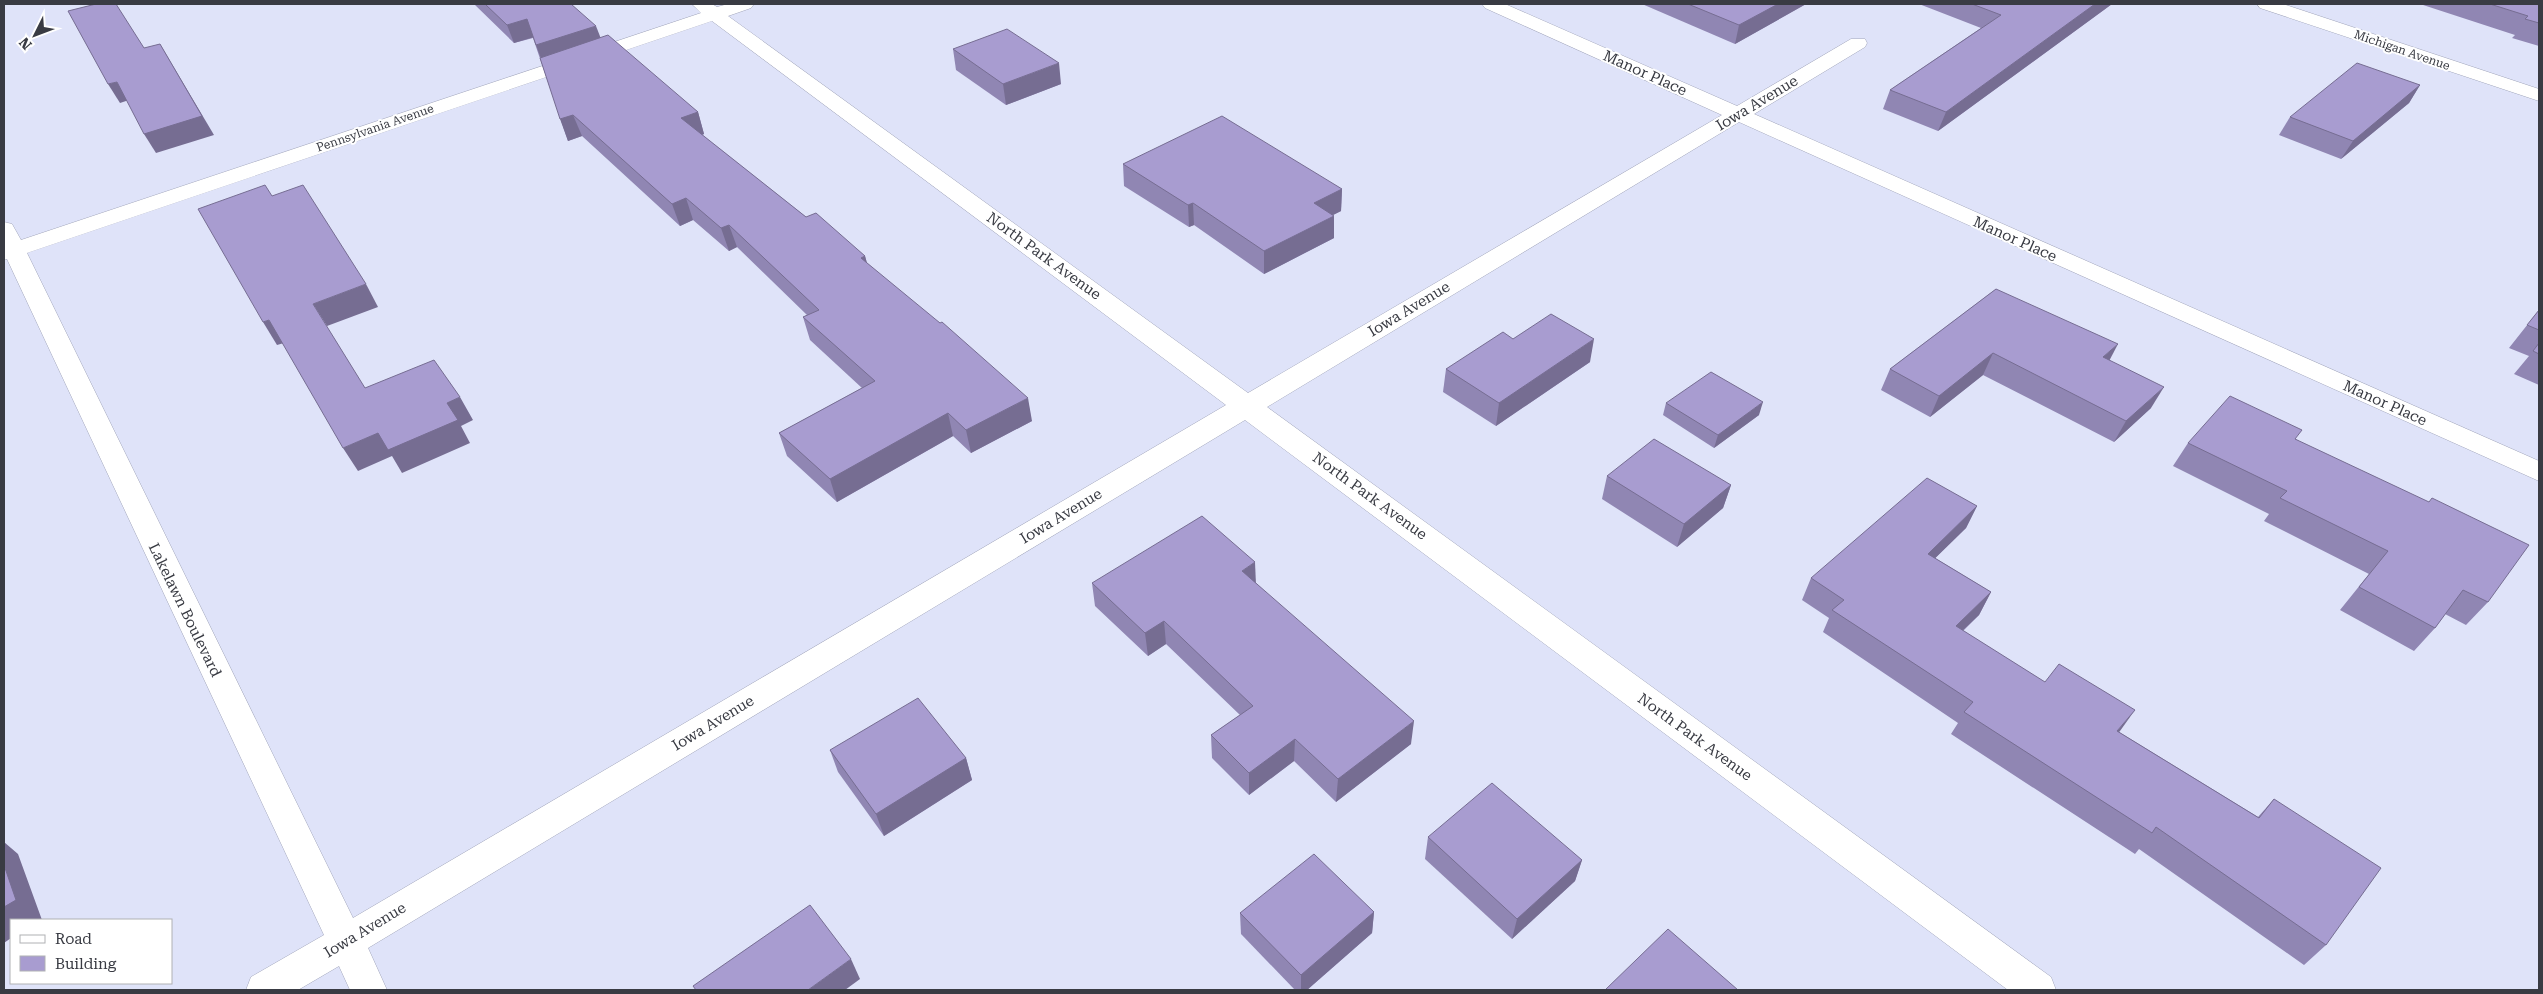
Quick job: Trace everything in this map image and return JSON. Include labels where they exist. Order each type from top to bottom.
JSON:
[{"type":"street","name":"Pennsylvania Avenue","points":[[7,244],[708,9],[745,4]]},
{"type":"street","name":"Manor Place","points":[[1491,4],[2539,472]]},
{"type":"street","name":"Michigan Avenue","points":[[2266,4],[2539,95]]},
{"type":"street","name":"North Park Avenue","points":[[708,9],[2038,990]]},
{"type":"street","name":"Iowa Avenue","points":[[264,990],[1858,43]]},
{"type":"street","name":"Lakelawn Boulevard","points":[[7,244],[369,990]]},
{"type":"building","points":[[96,4],[116,4],[144,48],[160,44],[202,116],[144,134],[117,82],[108,84],[68,11]]},
{"type":"building","points":[[485,4],[571,4],[596,26],[536,45],[527,19],[507,25]]},
{"type":"building","points":[[1688,4],[1778,4],[1739,25]]},
{"type":"building","points":[[1972,4],[2095,4],[1946,112],[1890,90],[2001,15]]},
{"type":"building","points":[[2490,4],[2539,4],[2539,23],[2525,19],[2528,16]]},
{"type":"building","points":[[1007,29],[1059,63],[1003,84],[953,49]]},
{"type":"building","points":[[608,35],[698,112],[681,118],[806,217],[816,213],[865,256],[861,258],[940,323],[942,322],[1028,398],[966,430],[948,413],[830,479],[779,433],[875,381],[803,317],[819,310],[729,225],[721,228],[686,198],[672,204],[573,115],[560,119],[540,58]]},
{"type":"building","points":[[2357,63],[2420,85],[2353,141],[2290,117]]},
{"type":"building","points":[[1222,116],[1342,189],[1314,203],[1334,216],[1264,251],[1193,203],[1188,205],[1123,164]]},
{"type":"building","points":[[265,185],[272,196],[303,185],[366,284],[313,304],[365,388],[434,360],[460,397],[447,403],[458,420],[388,450],[378,433],[343,448],[269,320],[263,322],[198,209]]},
{"type":"building","points":[[1996,289],[2118,344],[2103,357],[2164,387],[2126,421],[1993,353],[1939,396],[1890,369]]},
{"type":"building","points":[[2539,310],[2539,330],[2527,325]]},
{"type":"building","points":[[1551,314],[1594,339],[1499,403],[1446,369],[1503,332],[1513,339]]},
{"type":"building","points":[[2539,343],[2539,354],[2533,351]]},
{"type":"building","points":[[1711,372],[1763,402],[1718,435],[1666,403]]},
{"type":"building","points":[[2230,396],[2302,430],[2295,439],[2429,502],[2432,498],[2529,545],[2488,602],[2463,590],[2435,628],[2359,587],[2388,551],[2280,498],[2287,491],[2188,443]]},
{"type":"building","points":[[1654,439],[1731,485],[1684,524],[1607,476]]},
{"type":"building","points":[[1927,478],[1977,506],[1928,554],[1991,592],[1956,626],[2045,682],[2059,664],[2135,710],[2117,731],[2259,818],[2274,799],[2381,868],[2326,945],[2156,827],[2152,833],[1964,712],[1973,702],[1832,610],[1844,600],[1811,578]]},
{"type":"building","points":[[1202,516],[1255,562],[1242,571],[1414,721],[1338,779],[1295,739],[1249,773],[1211,735],[1253,706],[1164,621],[1145,633],[1092,583]]},
{"type":"building","points":[[918,698],[966,758],[876,814],[830,750]]},
{"type":"building","points":[[1492,783],[1582,860],[1517,919],[1428,837]]},
{"type":"building","points":[[1314,854],[1374,912],[1301,975],[1240,913]]},
{"type":"building","points":[[4,865],[16,900],[4,907]]},
{"type":"building","points":[[810,905],[851,959],[808,990],[696,990],[693,986]]},
{"type":"building","points":[[1668,929],[1738,990],[1605,990]]}]
